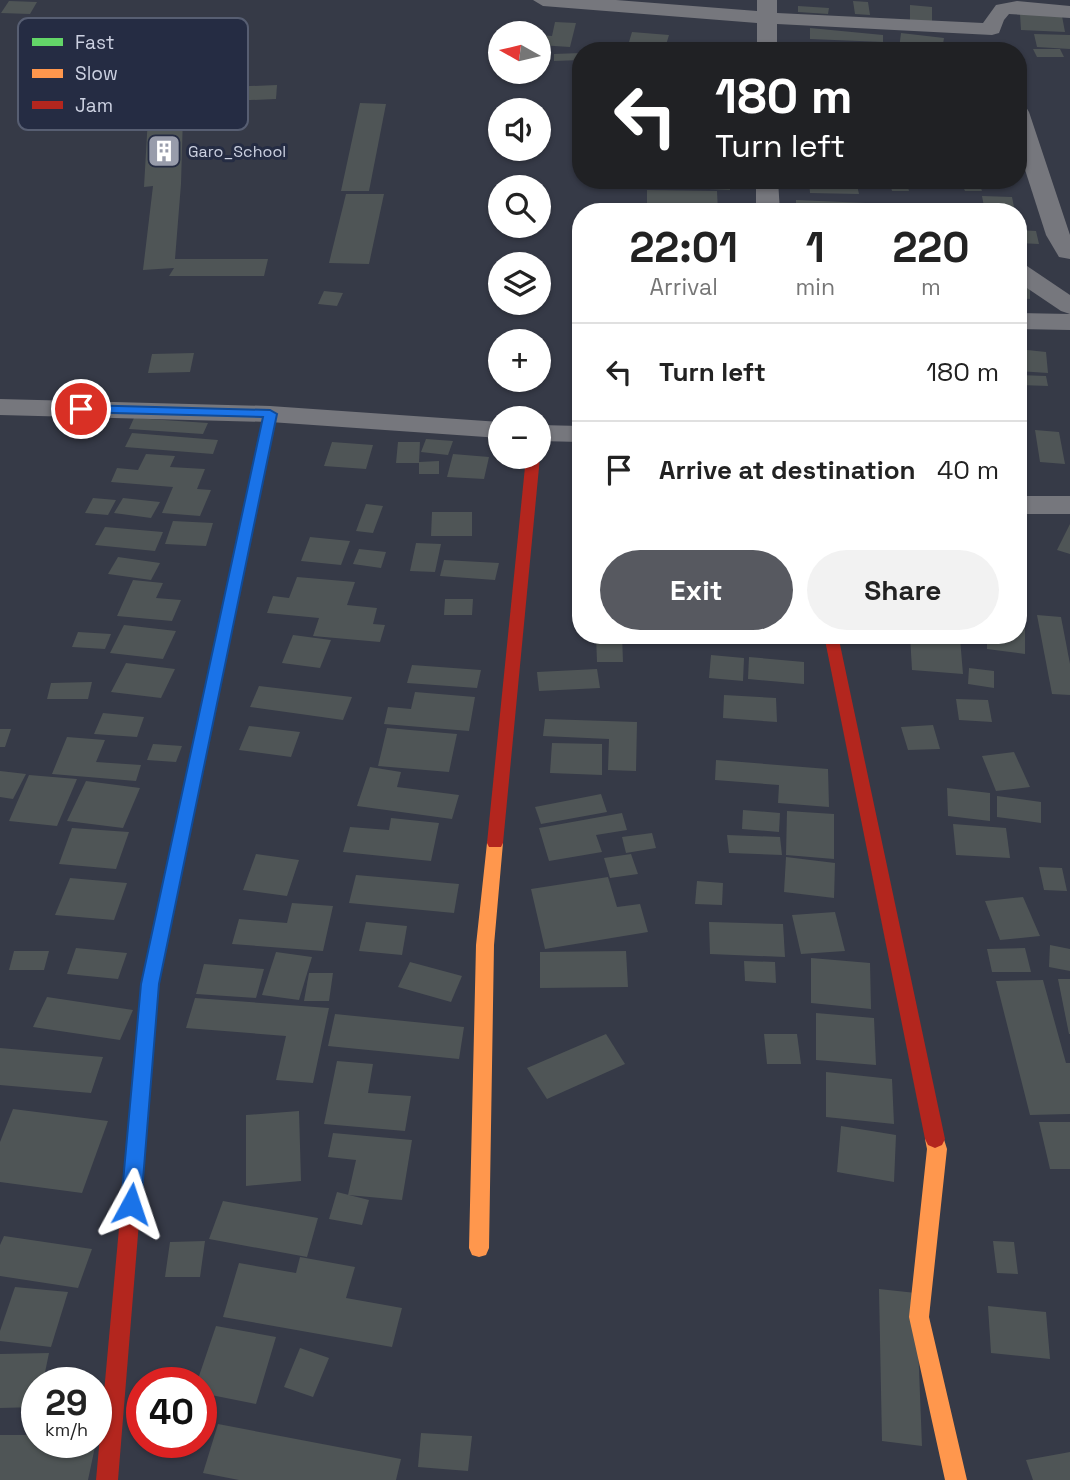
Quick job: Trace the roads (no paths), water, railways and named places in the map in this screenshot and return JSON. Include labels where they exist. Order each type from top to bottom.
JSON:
[{"type":"street","points":[[543,0],[767,9],[992,29]]},
{"type":"street","points":[[996,42],[992,29],[994,18],[1003,9],[1017,4],[1070,12]]},
{"type":"street","points":[[767,9],[767,42]]},
{"type":"street","points":[[1027,140],[1058,235],[1069,252],[1028,257]]},
{"type":"street","points":[[1028,257],[1070,306]]},
{"type":"street","points":[[1027,321],[1070,322]]},
{"type":"street","points":[[0,407],[270,414],[488,429]]},
{"type":"street","points":[[107,1480],[150,984],[270,414]]},
{"type":"street","points":[[551,433],[572,434]]},
{"type":"street","points":[[479,1248],[485,946],[532,469]]},
{"type":"street","points":[[1027,505],[1070,505]]},
{"type":"street","points":[[833,644],[937,1149],[919,1317],[956,1480]]},
{"type":"place","name":"Garo_School","points":[[164,151]]}]
